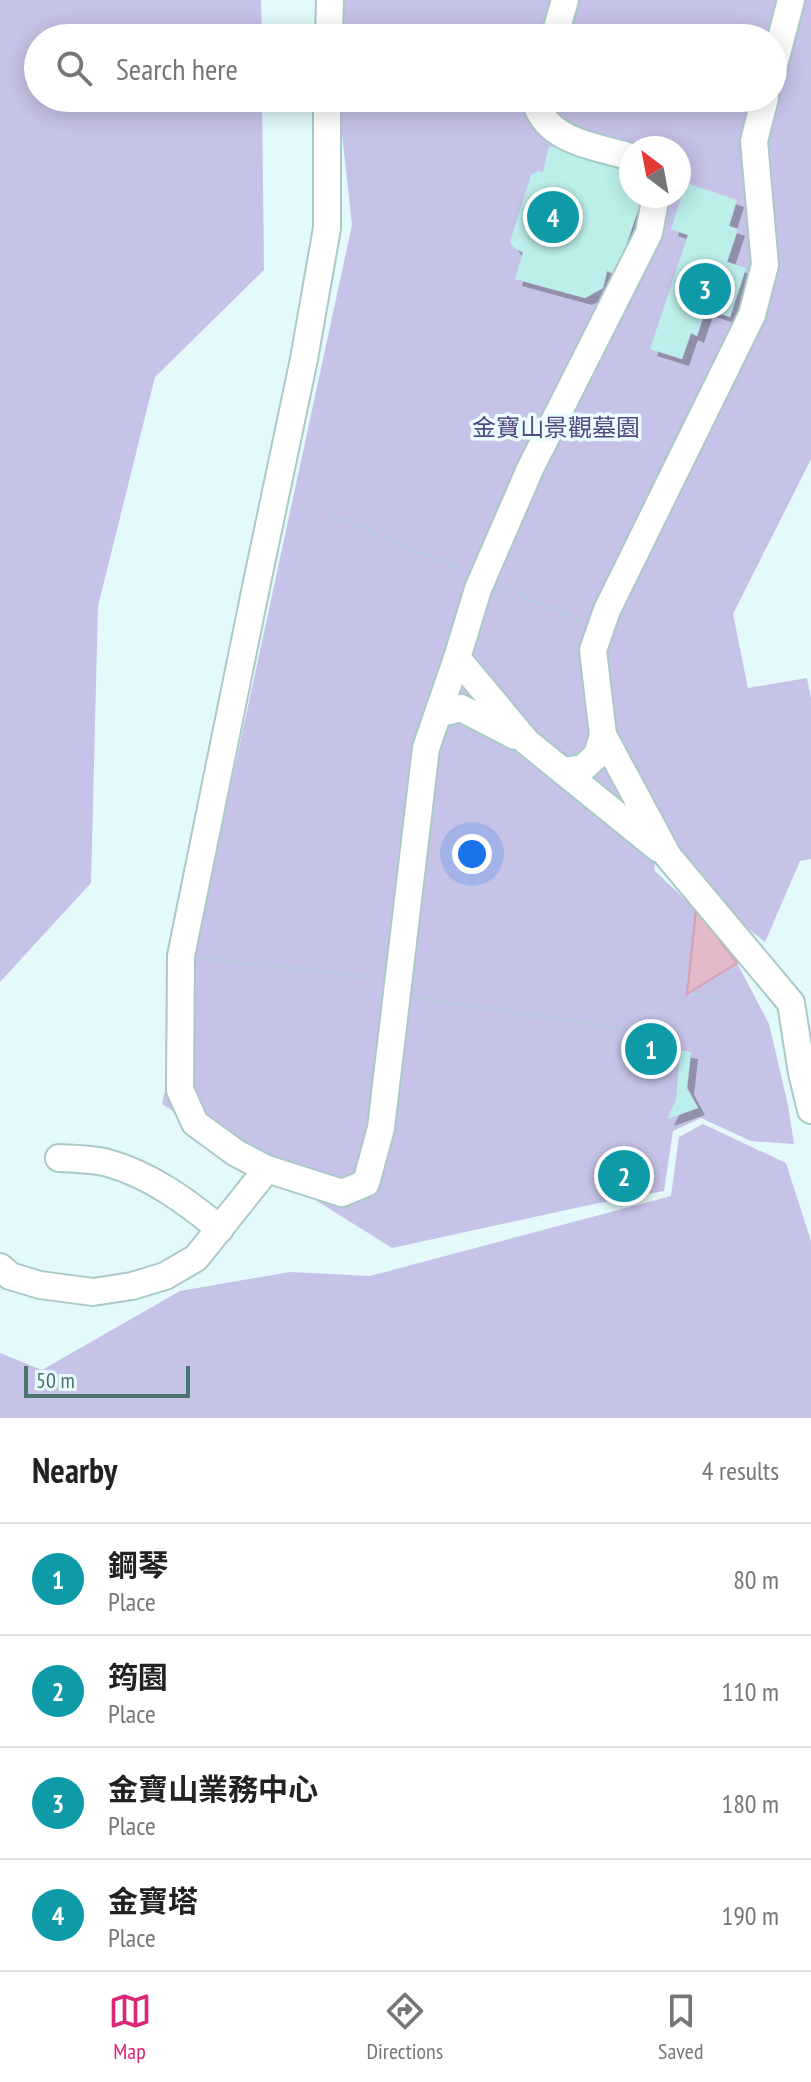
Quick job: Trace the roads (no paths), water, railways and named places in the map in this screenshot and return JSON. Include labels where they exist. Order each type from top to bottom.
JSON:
[{"type":"street","points":[[329,24],[330,0]]},
{"type":"street","points":[[558,24],[565,0]]},
{"type":"street","points":[[785,24],[791,0]]},
{"type":"street","points":[[327,112],[325,243],[181,956],[180,1090],[195,1123],[236,1153],[267,1169],[342,1193],[366,1183],[381,1128],[426,748],[478,589],[530,469],[649,233],[654,208]]},
{"type":"street","points":[[539,112],[541,118],[562,136],[619,153]]},
{"type":"street","points":[[668,856],[603,735],[593,650],[607,610],[752,315],[765,265],[754,141],[761,112]]},
{"type":"street","points":[[457,658],[527,742],[668,856],[801,1001],[802,1073],[811,1110]]},
{"type":"street","points":[[438,714],[461,708],[527,742]]},
{"type":"street","points":[[563,771],[583,768],[597,755],[603,735]]},
{"type":"street","points":[[59,1158],[107,1163],[146,1178],[183,1199],[220,1229]]},
{"type":"street","points":[[0,1267],[10,1276],[40,1285],[93,1292],[132,1286],[165,1276],[196,1258],[267,1169]]},
{"type":"place","name":"金寶塔","points":[[553,217]]},
{"type":"place","name":"金寶山業務中心","points":[[705,289]]},
{"type":"place","name":"鋼琴","points":[[651,1049]]},
{"type":"place","name":"筠園","points":[[624,1176]]},
{"type":"park label","name":"金寶山景觀墓園","points":[[556,428]]}]
